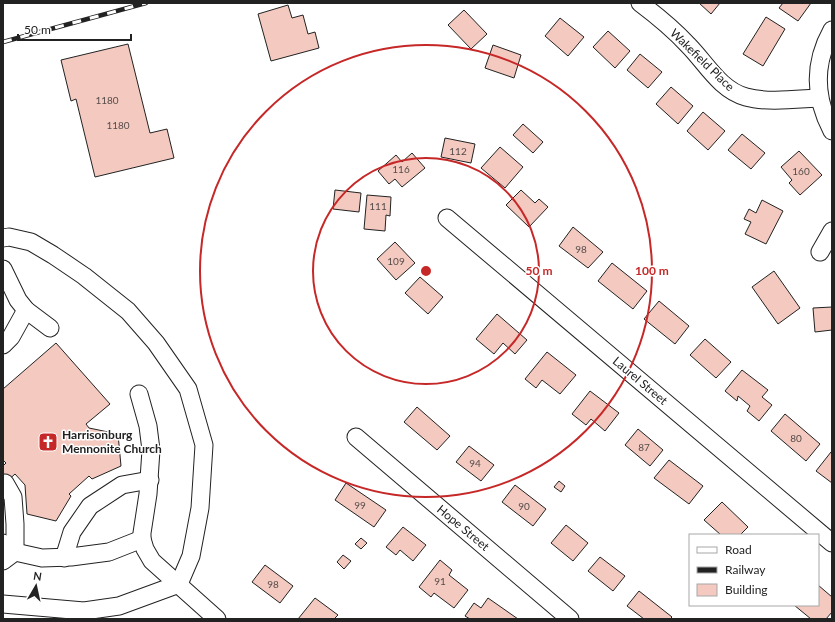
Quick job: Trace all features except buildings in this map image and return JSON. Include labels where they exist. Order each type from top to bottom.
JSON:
[{"type":"street","name":"Wakefield Place","points":[[640,3],[688,44],[716,77],[733,91],[748,98],[784,100],[819,98]]},
{"type":"street","points":[[832,30],[824,44],[820,57],[818,76],[819,98],[824,116],[832,131]]},
{"type":"street","name":"Laurel Street","points":[[448,218],[832,543]]},
{"type":"street","points":[[820,252],[832,231]]},
{"type":"street","points":[[3,238],[9,237],[30,242],[53,255],[84,276],[128,311],[156,343],[188,389],[204,446],[200,508],[191,556],[179,584],[119,606],[84,611],[3,604]]},
{"type":"street","points":[[3,269],[18,300],[26,310],[50,328]]},
{"type":"street","points":[[3,345],[11,337],[26,310]]},
{"type":"street","points":[[139,394],[150,436],[150,480],[142,540],[152,561],[179,584],[206,616]]},
{"type":"street","name":"Hope Street","points":[[356,437],[570,619]]},
{"type":"street","points":[[64,558],[72,532],[90,506],[122,485],[150,480]]},
{"type":"street","points":[[5,483],[13,497],[15,524],[7,552],[42,558],[64,558],[104,554],[142,540]]},
{"type":"railway","points":[[3,42],[146,3]]},
{"type":"place","name":"Harrisonburg Mennonite Church","points":[[48,442]]}]
